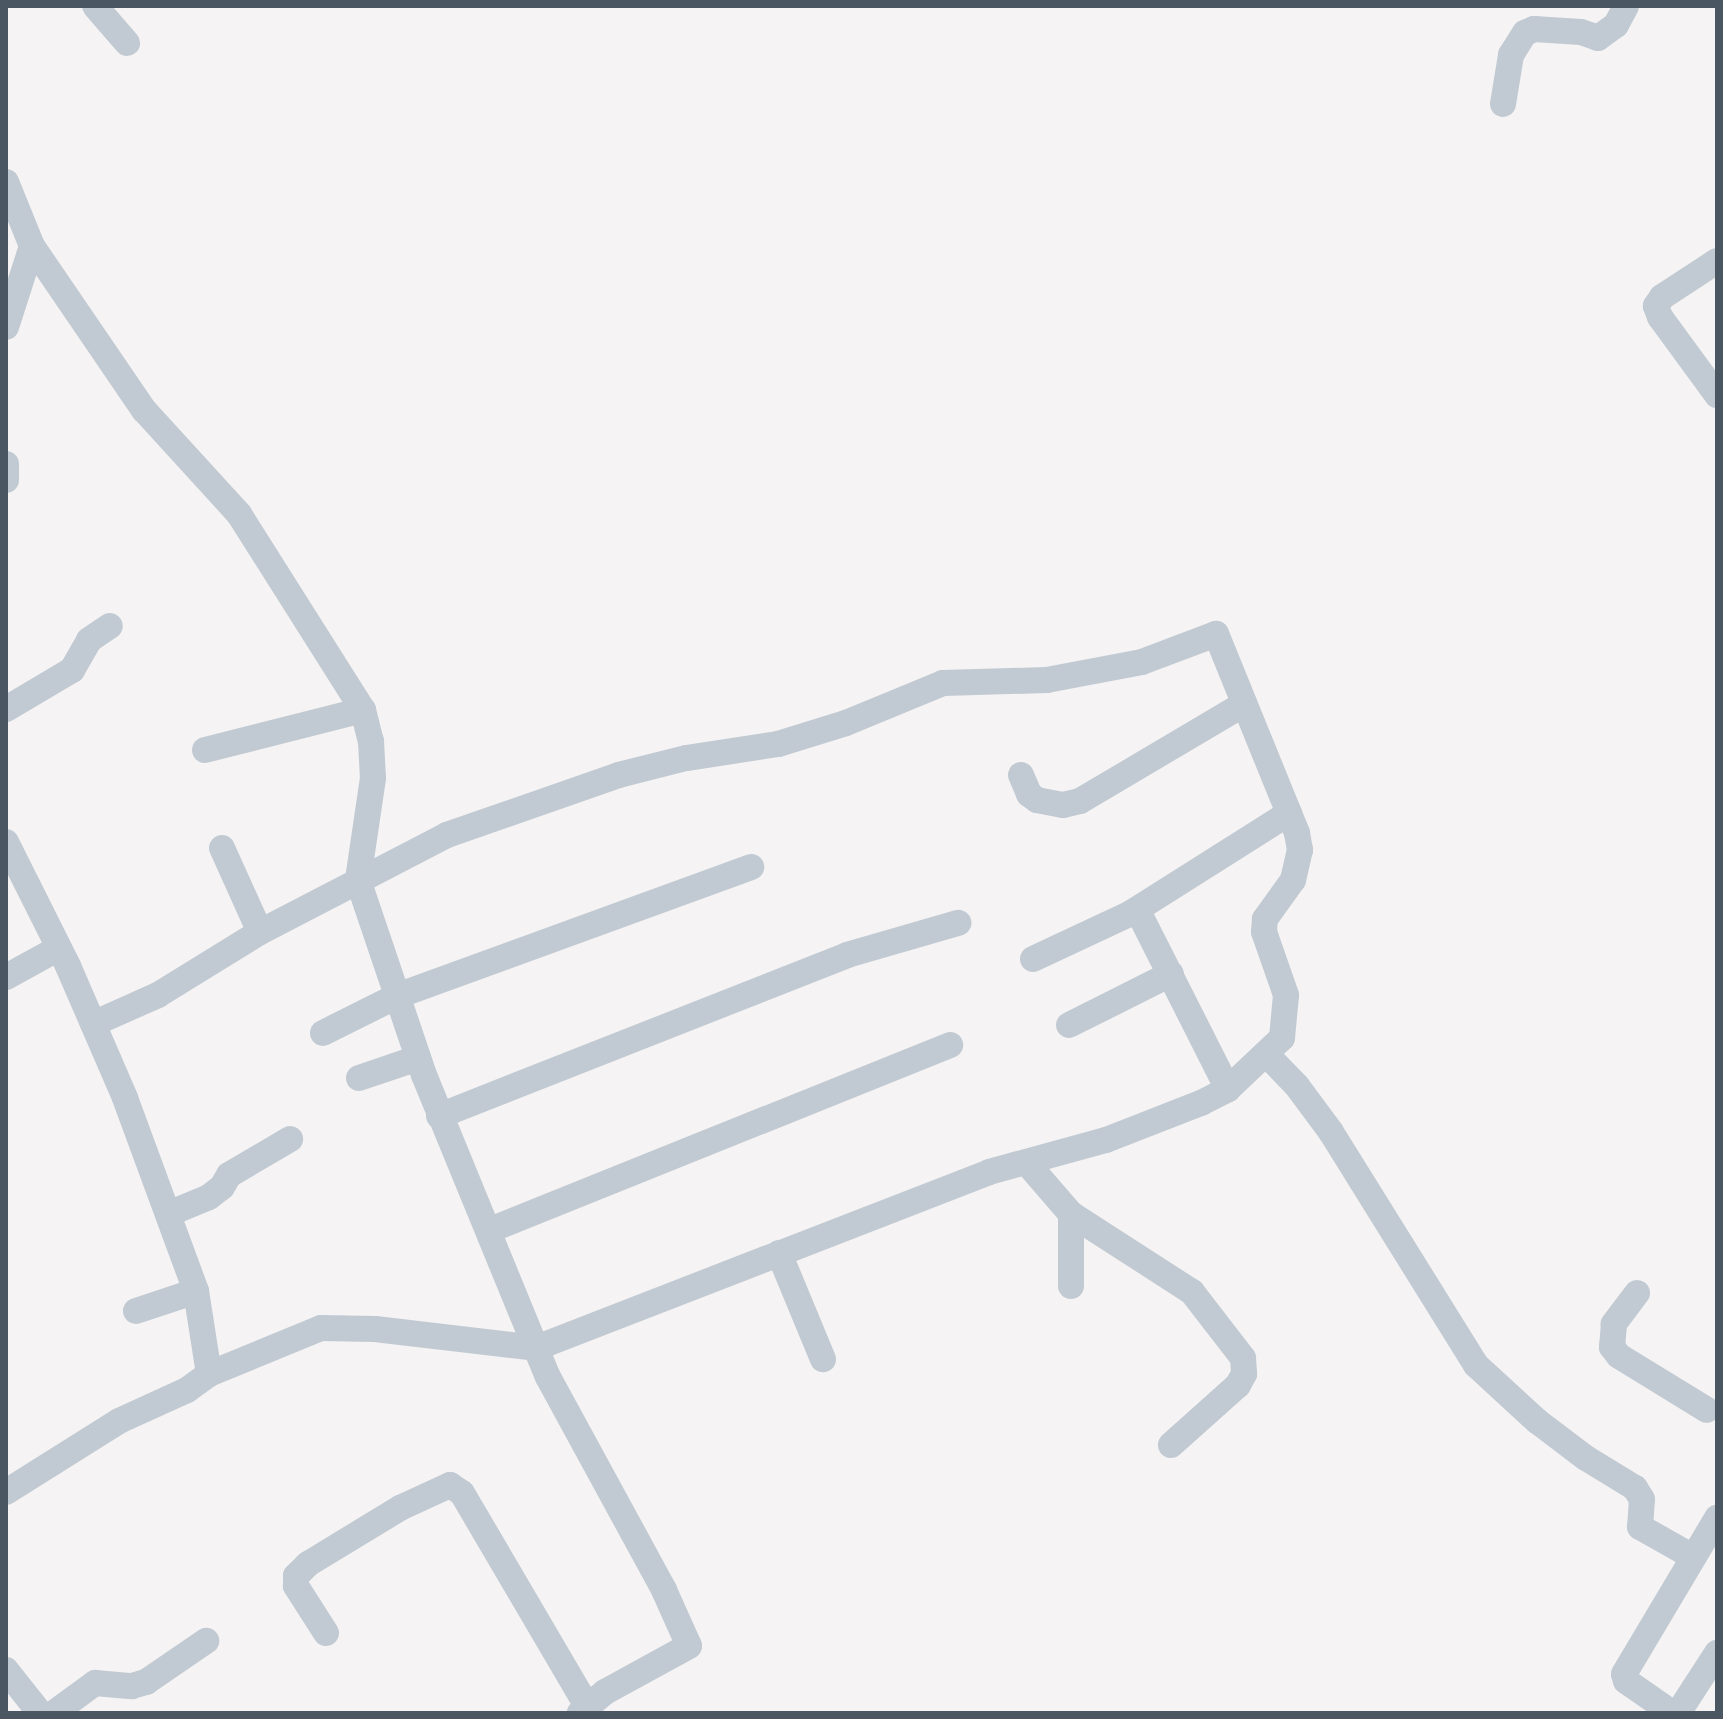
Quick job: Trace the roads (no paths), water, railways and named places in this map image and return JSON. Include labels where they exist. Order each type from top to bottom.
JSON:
[{"type":"street","points":[[95,6],[127,43]]},
{"type":"street","points":[[1503,104],[1511,55],[1525,33],[1534,29],[1581,32],[1598,38],[1616,25],[1626,6]]},
{"type":"street","points":[[6,182],[21,261],[6,327]]},
{"type":"street","points":[[21,261],[144,410],[239,514],[363,710],[371,741],[373,778],[358,880],[418,1058],[439,1116],[490,1230],[536,1348],[590,1458],[664,1590],[689,1646],[619,1684],[584,1710],[462,1493],[450,1485],[400,1508],[308,1564],[296,1576],[296,1586],[326,1633]]},
{"type":"street","points":[[1712,378],[1660,317],[1656,306],[1662,297],[1717,261]]},
{"type":"street","points":[[6,709],[72,670],[89,640],[110,626]]},
{"type":"street","points":[[6,1492],[119,1421],[187,1390],[209,1374],[321,1328],[375,1329],[536,1348],[989,1172],[1106,1140],[1187,1110],[1228,1089],[1282,1038],[1287,1011],[1286,995],[1264,932],[1270,907],[1293,880],[1300,863],[1297,833],[1216,634],[1142,662],[1047,680],[1002,684],[958,680],[778,744],[686,758],[619,775],[447,835],[260,932],[158,995],[93,1024]]},
{"type":"street","points":[[1021,775],[1029,794],[1037,800],[1063,805],[1080,801],[1244,704]]},
{"type":"street","points":[[205,750],[363,710]]},
{"type":"street","points":[[1033,959],[1131,913],[1289,813]]},
{"type":"street","points":[[6,842],[93,1024],[168,1214],[196,1291],[209,1374]]},
{"type":"street","points":[[222,848],[260,932]]},
{"type":"street","points":[[323,1033],[397,996],[751,867]]},
{"type":"street","points":[[1131,913],[1141,917],[1228,1089]]},
{"type":"street","points":[[439,1116],[847,955],[958,923]]},
{"type":"street","points":[[6,977],[59,948]]},
{"type":"street","points":[[1069,1025],[1171,974]]},
{"type":"street","points":[[490,1230],[950,1045]]},
{"type":"street","points":[[1267,1055],[1297,1086],[1331,1132],[1470,1357],[1537,1421],[1586,1458],[1635,1488],[1642,1499],[1640,1527],[1693,1557]]},
{"type":"street","points":[[359,1078],[418,1058]]},
{"type":"street","points":[[168,1214],[209,1197],[222,1187],[229,1175],[290,1139]]},
{"type":"street","points":[[1027,1163],[1071,1214],[1192,1292],[1243,1358],[1244,1374],[1238,1385],[1171,1445]]},
{"type":"street","points":[[1071,1214],[1071,1286]]},
{"type":"street","points":[[779,1253],[823,1359]]},
{"type":"street","points":[[136,1311],[196,1291]]},
{"type":"street","points":[[1637,1293],[1614,1324],[1612,1347],[1619,1356],[1714,1407]]},
{"type":"street","points":[[1717,1518],[1623,1676],[1670,1712],[1717,1653]]},
{"type":"street","points":[[6,1670],[39,1712],[95,1683],[132,1686],[146,1682],[206,1641]]}]
